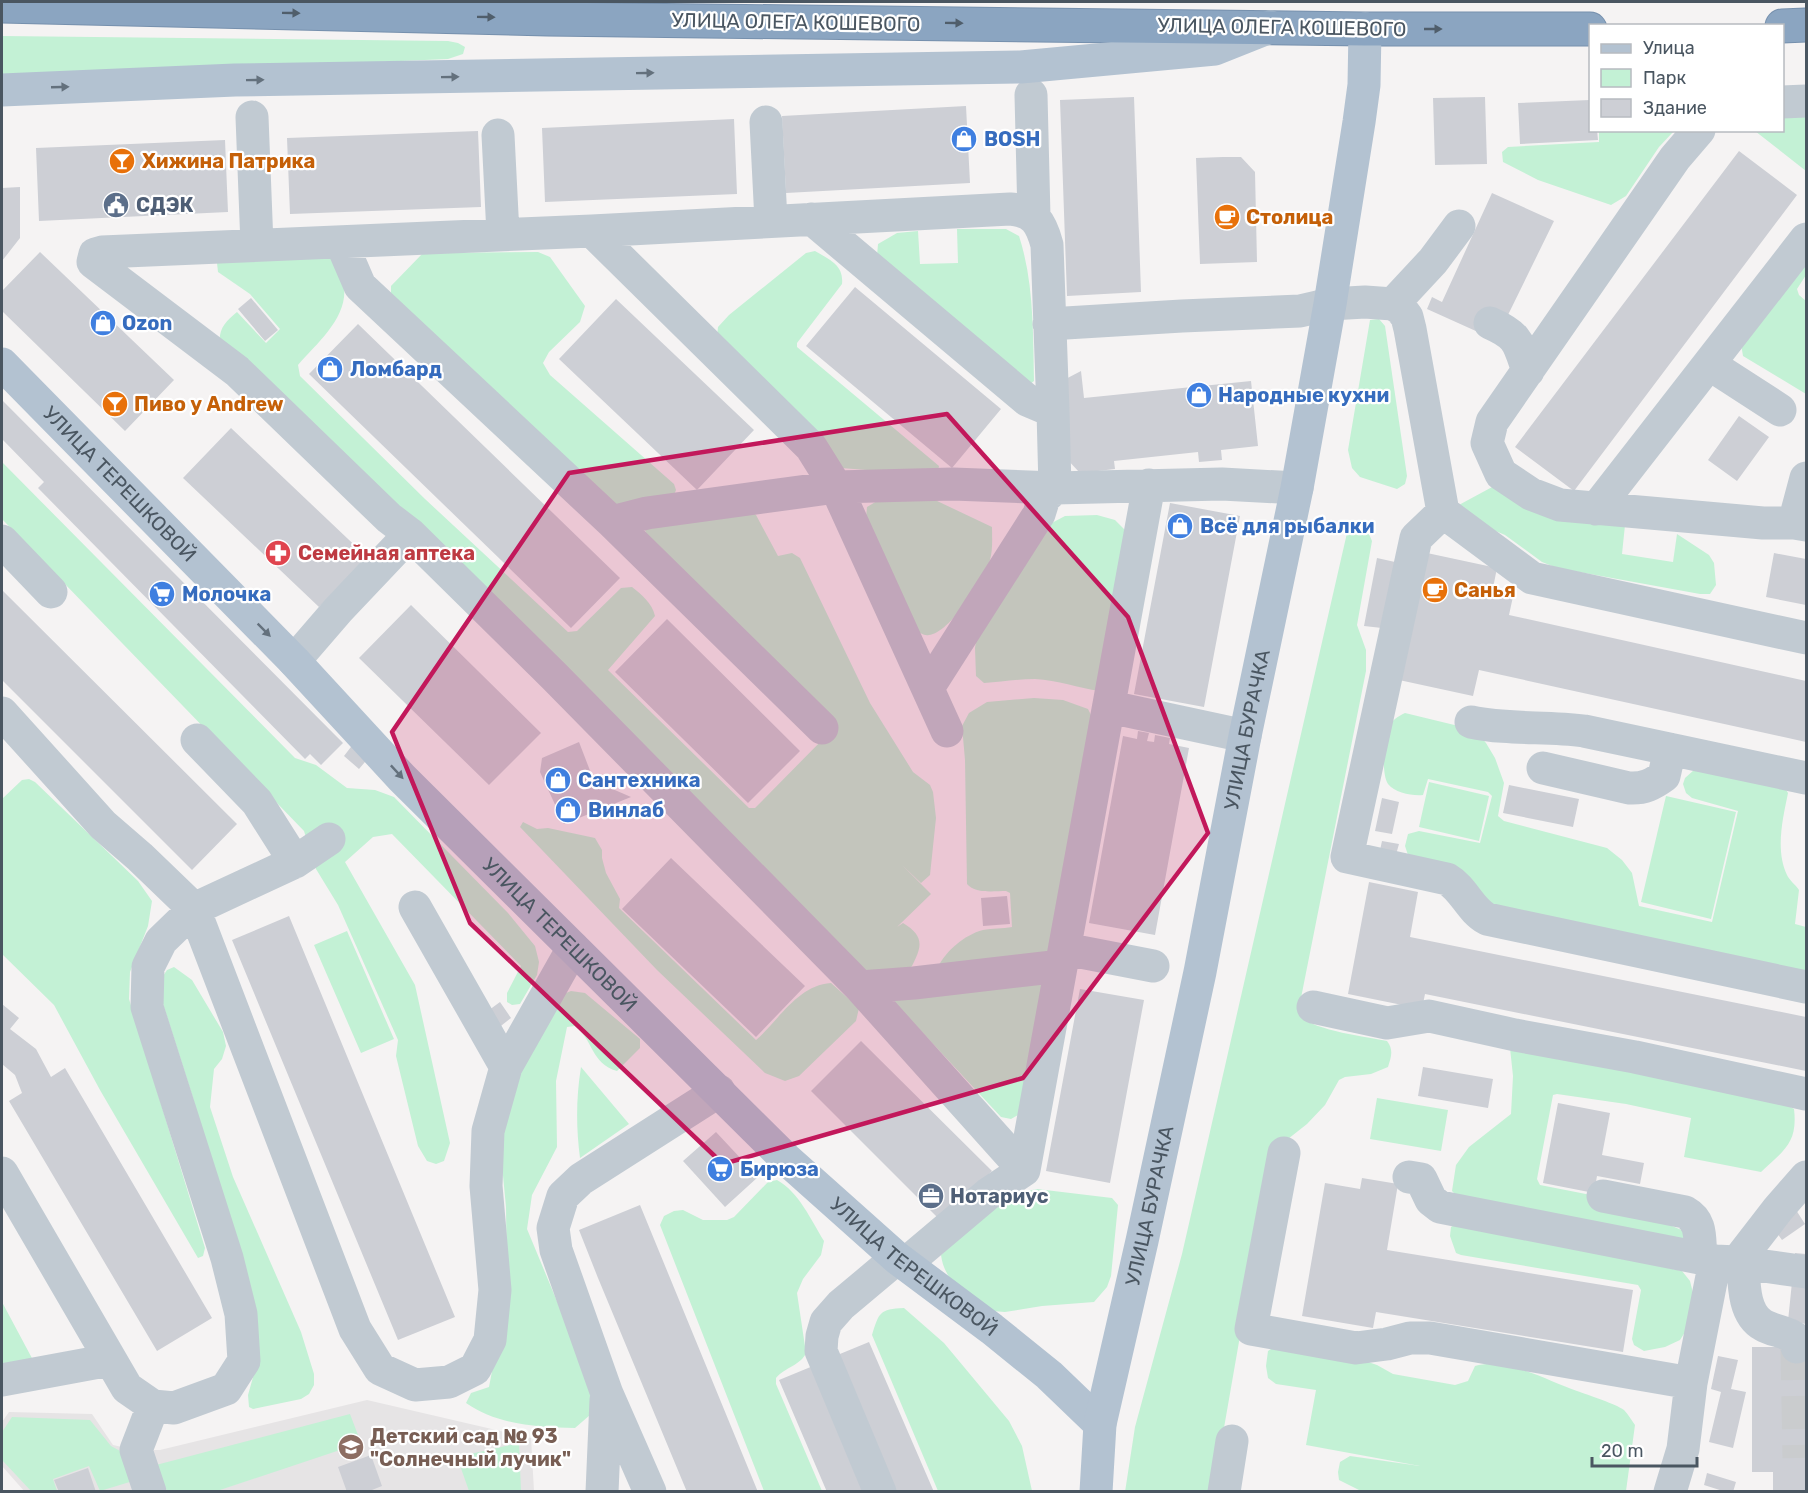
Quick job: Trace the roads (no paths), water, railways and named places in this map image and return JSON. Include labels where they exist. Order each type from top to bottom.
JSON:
[{"type":"highway","name":"УЛИЦА ОЛЕГА КОШЕВОГО","points":[[2,6],[536,18],[1365,29],[1589,29]]},
{"type":"highway","points":[[1784,26],[1806,25]]},
{"type":"main road","points":[[2,90],[247,80],[1021,66],[1215,49],[1269,27]]},
{"type":"main road","name":"УЛИЦА БУРАЧКА","points":[[1100,1424],[1200,972],[1245,736],[1297,488],[1330,304],[1364,85],[1365,29]]},
{"type":"main road","name":"УЛИЦА ТЕРЕШКОВОЙ","points":[[2,364],[294,661],[402,778],[786,1159],[901,1261],[992,1329],[1049,1376],[1100,1424]]},
{"type":"main road","points":[[1096,1491],[1100,1424]]},
{"type":"lane","points":[[1031,95],[1034,217]]},
{"type":"lane","points":[[1784,102],[1806,101]]},
{"type":"lane","points":[[252,117],[257,245]]},
{"type":"lane","points":[[766,122],[771,221]]},
{"type":"lane","points":[[1697,132],[1675,158],[1492,422],[1487,443],[1501,474],[1530,494],[1560,505],[1596,510],[1763,523],[1802,522],[1806,478]]},
{"type":"lane","points":[[498,135],[503,234]]},
{"type":"lane","points":[[1024,1170],[860,987],[554,676],[410,534],[389,518],[237,372],[93,262],[95,254],[102,252],[1024,210],[1034,217],[1043,229],[1047,245],[1055,489]]},
{"type":"lane","points":[[812,219],[1027,400],[1053,411]]},
{"type":"lane","points":[[1393,304],[1433,261],[1459,226]]},
{"type":"lane","points":[[592,231],[812,447],[836,487],[947,731]]},
{"type":"lane","points":[[1596,510],[1806,239]]},
{"type":"lane","points":[[341,242],[360,286],[612,522],[822,728]]},
{"type":"lane","points":[[1049,324],[1300,311],[1330,304],[1365,302],[1393,304],[1407,317],[1410,329],[1443,513],[1532,578],[1806,638]]},
{"type":"lane","points":[[1490,323],[1509,332],[1515,339],[1527,371]]},
{"type":"lane","points":[[1709,364],[1780,410]]},
{"type":"lane","points":[[612,522],[647,513],[836,487],[953,484],[1055,489],[1222,484],[1297,488]]},
{"type":"lane","points":[[880,1491],[821,1351],[822,1336],[826,1322],[842,1305],[988,1194],[1024,1170],[1149,485]]},
{"type":"lane","points":[[928,688],[1039,514],[1044,498],[1055,489]]},
{"type":"lane","points":[[1443,513],[1416,538],[1347,857],[1447,879],[1454,883],[1478,914],[1487,919],[1806,987]]},
{"type":"lane","points":[[294,661],[338,610],[410,534]]},
{"type":"lane","points":[[2,541],[51,592]]},
{"type":"lane","points":[[1110,707],[1245,736]]},
{"type":"lane","points":[[2,713],[103,825],[194,909],[355,1329],[380,1369],[415,1385],[449,1382],[475,1369],[490,1340],[495,1290],[486,1163],[488,1131],[506,1067],[573,948]]},
{"type":"lane","points":[[1471,722],[1511,728],[1564,728],[1584,731],[1806,778]]},
{"type":"lane","points":[[197,740],[257,802],[295,862]]},
{"type":"lane","points":[[1543,768],[1629,788],[1643,788],[1664,776],[1670,749]]},
{"type":"lane","points":[[2,1173],[127,1388],[153,1406],[174,1408],[226,1389],[244,1361],[241,1314],[227,1258],[147,1007],[147,967],[161,941],[194,909],[295,862],[329,839]]},
{"type":"lane","points":[[415,907],[506,1067]]},
{"type":"lane","points":[[860,987],[914,983],[1063,958],[1154,966]]},
{"type":"lane","points":[[1313,1007],[1387,1023],[1429,1016],[1806,1094]]},
{"type":"lane","points":[[650,1491],[607,1394],[556,1250],[553,1228],[563,1196],[581,1179],[719,1091]]},
{"type":"lane","points":[[1284,1153],[1251,1329],[1356,1348],[1410,1338],[1430,1338],[1691,1383]]},
{"type":"lane","points":[[1409,1177],[1421,1179],[1431,1200],[1440,1208],[1724,1261],[1806,1272]]},
{"type":"lane","points":[[1670,1491],[1683,1449],[1691,1383],[1724,1261],[1778,1209],[1806,1177]]},
{"type":"lane","points":[[1603,1196],[1685,1212],[1692,1216],[1745,1290],[1753,1314],[1763,1325],[1795,1338],[1797,1347]]},
{"type":"lane","points":[[2,1380],[110,1360]]},
{"type":"lane","points":[[602,1491],[607,1394]]},
{"type":"lane","points":[[150,1491],[136,1450],[153,1406]]},
{"type":"lane","points":[[1224,1491],[1232,1441]]},
{"type":"tunnel","points":[[1797,1347],[1799,1458]]},
{"type":"place","name":"BOSH","points":[[964,139]]},
{"type":"place","name":"Хижина Патрика","points":[[122,161]]},
{"type":"place","name":"СДЭК","points":[[116,205]]},
{"type":"place","name":"Столица","points":[[1227,217]]},
{"type":"place","name":"Ozon","points":[[103,323]]},
{"type":"place","name":"Ломбард","points":[[330,369]]},
{"type":"place","name":"Народные кухни","points":[[1199,395]]},
{"type":"place","name":"Пиво у Andrew","points":[[115,404]]},
{"type":"place","name":"Всё для рыбалки","points":[[1180,526]]},
{"type":"place","name":"Семейная аптека","points":[[278,553]]},
{"type":"place","name":"Санья","points":[[1435,590]]},
{"type":"place","name":"Молочка","points":[[162,594]]},
{"type":"place","name":"Сантехника","points":[[558,780]]},
{"type":"place","name":"Винлаб","points":[[568,810]]},
{"type":"place","name":"Бирюза","points":[[720,1169]]},
{"type":"place","name":"Нотариус","points":[[931,1196]]},
{"type":"place","name":"Детский сад № 93 \"Солнечный лучик\"","points":[[351,1447]]}]
